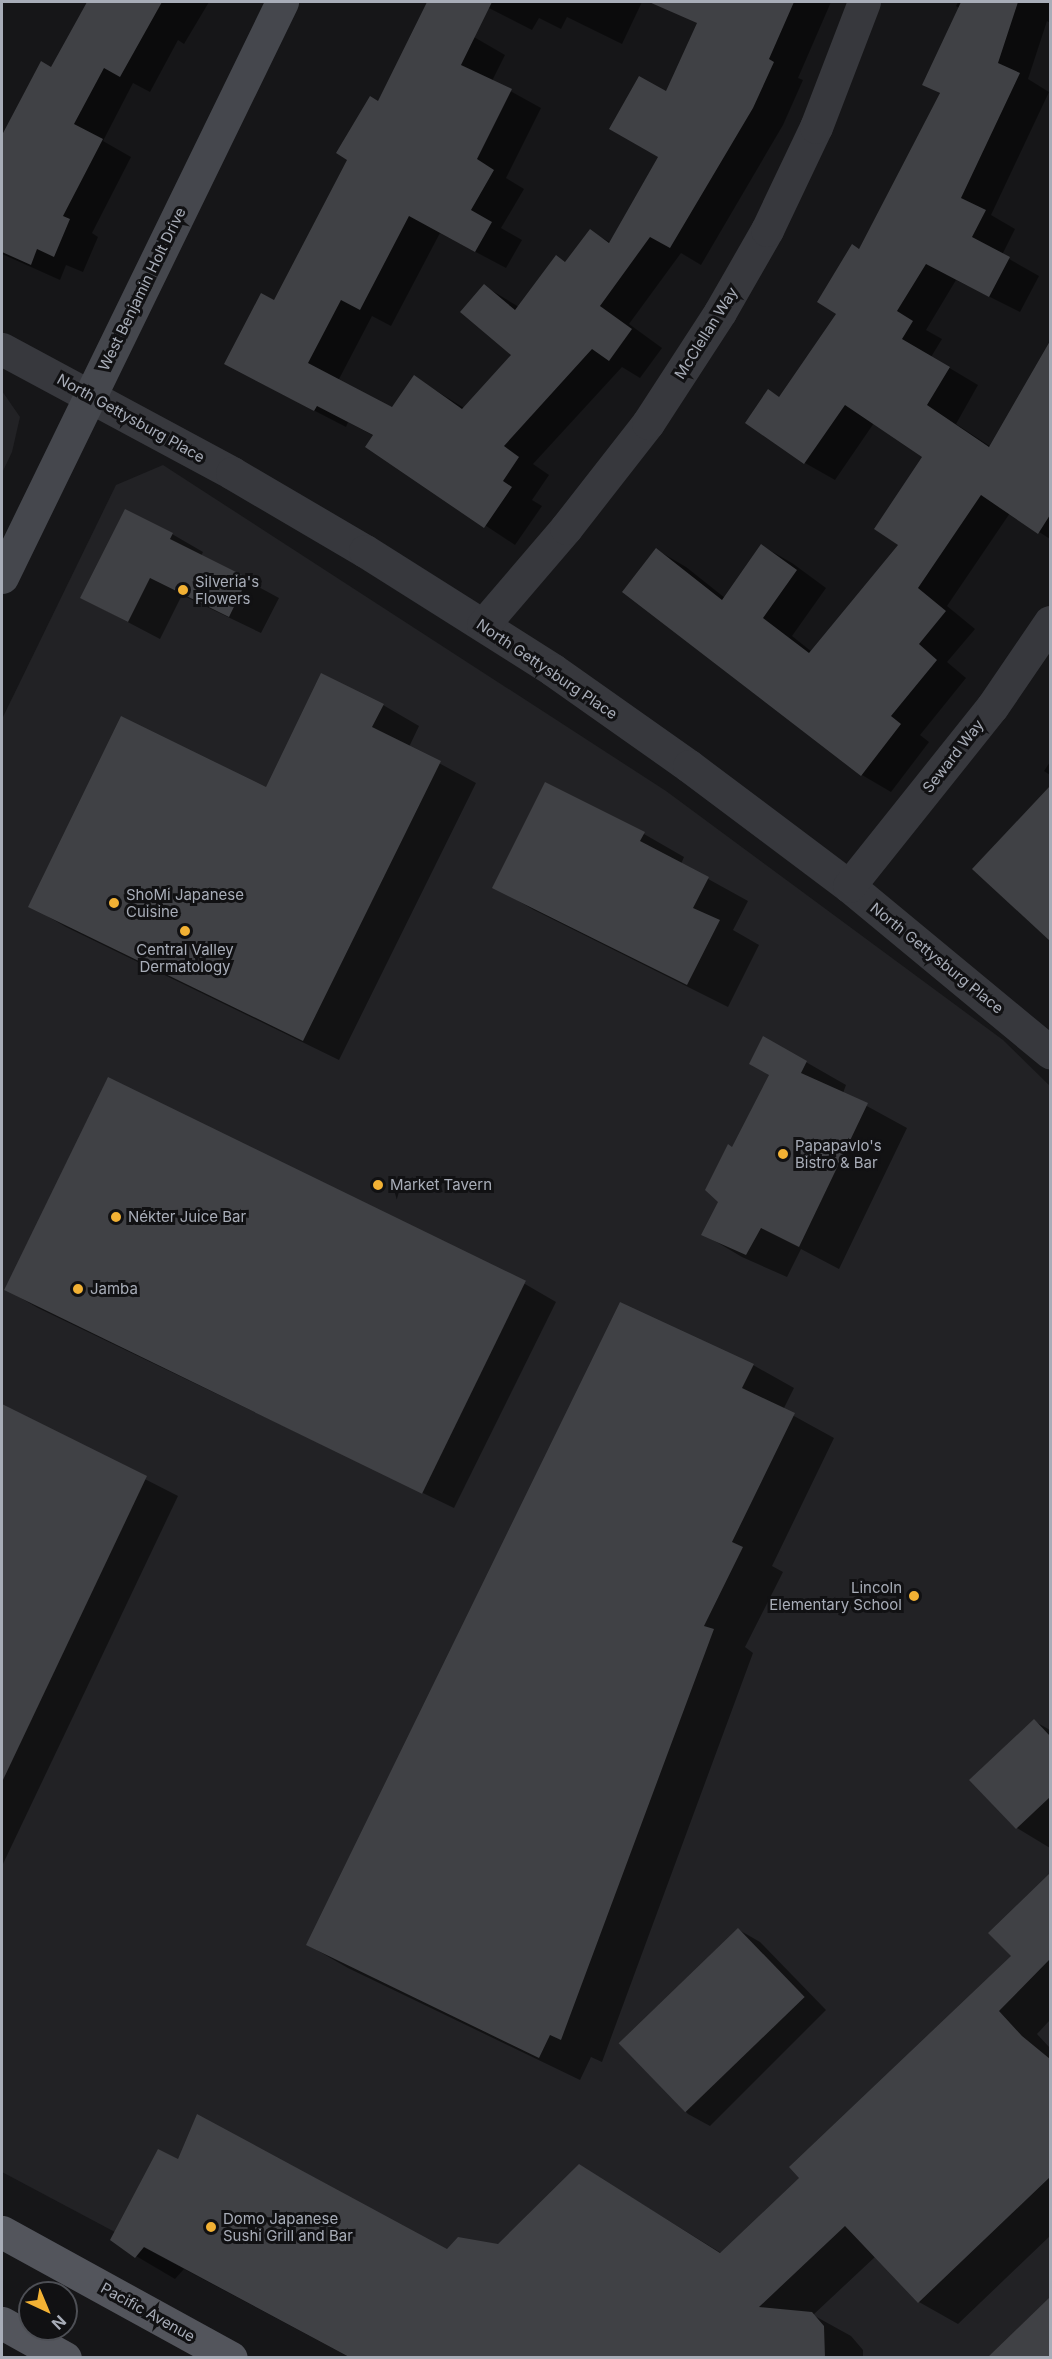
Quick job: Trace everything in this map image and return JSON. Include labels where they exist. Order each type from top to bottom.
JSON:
[{"type":"main road","name":"West Benjamin Holt Drive","points":[[2,577],[282,2]]},
{"type":"main road","name":"Pacific Avenue","points":[[2,2232],[231,2358]]},
{"type":"main road","points":[[2,2323],[65,2358]]},
{"type":"street","name":"McClellan Way","points":[[483,625],[566,528],[648,423],[720,312],[767,230],[816,127],[864,2]]},
{"type":"street","name":"North Gettysburg Place","points":[[2,349],[231,473],[365,551],[553,670],[689,766],[849,886],[1050,1052]]},
{"type":"street","name":"Seward Way","points":[[849,886],[992,707],[1050,622]]},
{"type":"shaded area","points":[[2,391],[20,417],[12,452],[2,473]]},
{"type":"shaded area","points":[[163,465],[666,791],[1003,1040],[1050,1086],[1050,2357],[350,2357],[2,2172],[2,719],[116,485]]},
{"type":"building","points":[[87,2],[162,2],[120,77],[104,68],[74,124],[103,139],[63,216],[70,219],[54,257],[37,249],[31,265],[2,252],[2,135],[41,61],[51,67]]},
{"type":"building","points":[[427,2],[492,2],[461,65],[512,89],[477,159],[494,170],[471,210],[492,222],[475,252],[409,216],[360,310],[341,300],[308,363],[392,407],[414,375],[462,409],[511,355],[460,312],[484,284],[515,310],[556,255],[565,262],[590,229],[609,243],[658,157],[609,129],[639,76],[666,91],[697,23],[649,2],[794,2],[769,59],[774,62],[753,108],[670,248],[650,237],[600,306],[632,329],[609,361],[592,349],[504,446],[519,457],[503,481],[512,487],[484,528],[365,447],[373,435],[317,406],[314,411],[224,364],[261,293],[274,300],[347,160],[336,153],[370,96],[378,101]]},
{"type":"building","points":[[961,2],[1018,2],[998,63],[1020,73],[961,198],[986,210],[972,237],[1010,257],[989,297],[926,264],[897,311],[913,321],[902,339],[950,367],[927,405],[989,447],[1050,341],[1050,515],[1038,534],[981,495],[918,588],[946,611],[919,644],[937,660],[891,716],[901,724],[861,776],[622,592],[656,548],[722,600],[761,544],[797,570],[763,618],[809,653],[898,545],[874,529],[922,457],[845,405],[804,464],[745,423],[768,389],[779,397],[836,314],[817,302],[852,244],[859,249],[940,93],[922,85]]},
{"type":"building","points":[[125,509],[173,533],[170,539],[248,578],[229,617],[150,578],[128,622],[80,598]]},
{"type":"building","points":[[321,673],[384,704],[372,727],[441,761],[303,1041],[28,907],[121,716],[266,787]]},
{"type":"building","points":[[545,782],[645,832],[640,841],[709,877],[693,908],[720,920],[687,985],[492,888]]},
{"type":"building","points":[[1050,786],[1050,941],[972,869]]},
{"type":"building","points":[[763,1036],[807,1061],[801,1073],[868,1103],[799,1247],[761,1228],[746,1255],[701,1235],[718,1202],[705,1190],[728,1144],[732,1147],[769,1075],[749,1064]]},
{"type":"building","points":[[108,1077],[526,1281],[422,1494],[4,1290]]},
{"type":"building","points":[[620,1302],[754,1364],[742,1388],[795,1413],[732,1542],[743,1547],[704,1626],[714,1629],[561,2040],[550,2035],[539,2058],[306,1945]]},
{"type":"building","points":[[2,1404],[147,1476],[2,1782]]},
{"type":"building","points":[[1034,1719],[1050,1736],[1050,1797],[1016,1829],[969,1780]]},
{"type":"building","points":[[1050,1873],[1050,1959],[999,2011],[1022,2036],[1050,2059],[1050,2177],[918,2303],[845,2226],[759,2307],[812,2312],[824,2326],[825,2358],[351,2358],[144,2247],[135,2258],[110,2240],[158,2149],[178,2159],[197,2114],[447,2249],[458,2237],[498,2244],[579,2164],[720,2253],[799,2178],[789,2167],[1011,1956],[988,1933]]},
{"type":"building","points":[[738,1928],[805,1997],[685,2112],[619,2043]]},
{"type":"building","points":[[1050,2297],[1050,2358],[987,2358]]},
{"type":"place","name":"Silveria's Flowers","points":[[183,590]]},
{"type":"place","name":"ShoMi Japanese Cuisine","points":[[114,903]]},
{"type":"place","name":"Central Valley Dermatology","points":[[185,931]]},
{"type":"place","name":"Papapavlo's Bistro & Bar","points":[[783,1154]]},
{"type":"place","name":"Market Tavern","points":[[378,1185]]},
{"type":"place","name":"Nékter Juice Bar","points":[[116,1217]]},
{"type":"place","name":"Jamba","points":[[78,1289]]},
{"type":"place","name":"Lincoln Elementary School","points":[[914,1596]]},
{"type":"place","name":"Domo Japanese Sushi Grill and Bar","points":[[211,2227]]}]
